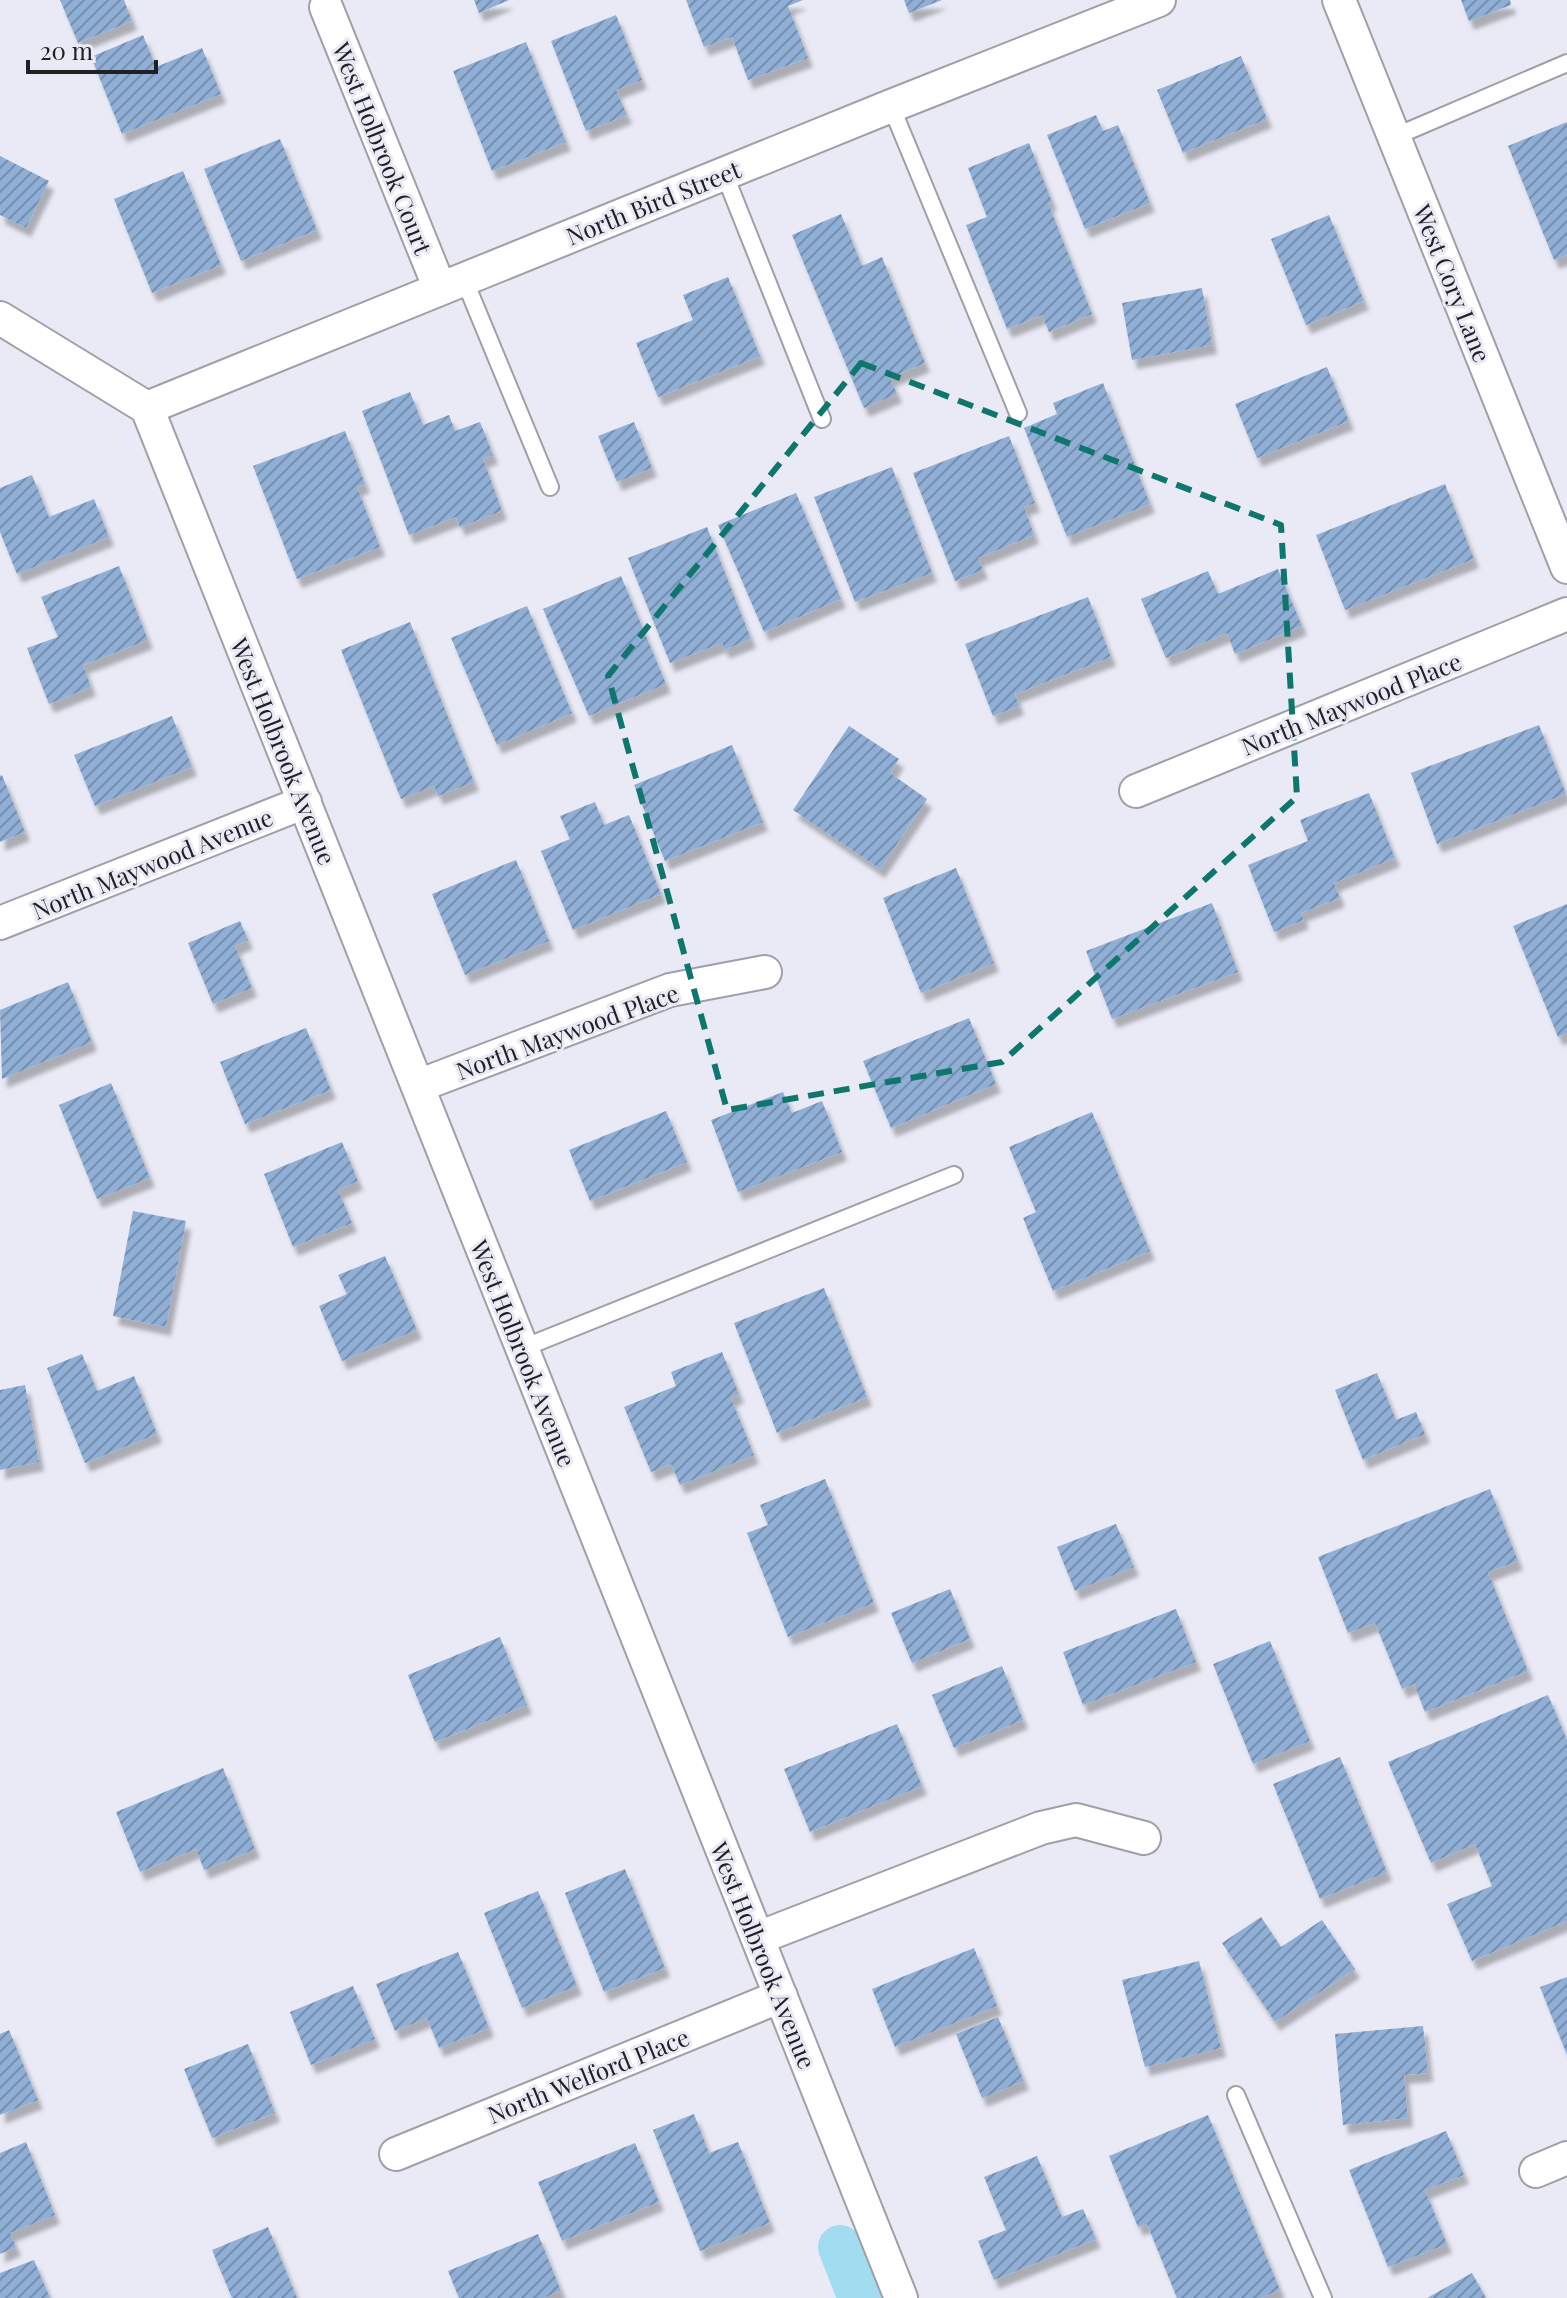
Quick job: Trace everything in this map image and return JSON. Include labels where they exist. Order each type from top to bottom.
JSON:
[{"type":"street","name":"North Bird Street","points":[[147,408],[1159,0]]},
{"type":"street","name":"West Cory Lane","points":[[1339,0],[1567,567]]},
{"type":"street","name":"West Holbrook Court","points":[[326,7],[452,284]]},
{"type":"street","points":[[0,318],[147,408]]},
{"type":"street","name":"West Holbrook Avenue","points":[[147,408],[901,2298]]},
{"type":"street","name":"North Maywood Place","points":[[1136,791],[1567,614]]},
{"type":"street","name":"North Maywood Avenue","points":[[0,923],[305,802]]},
{"type":"street","name":"North Maywood Place","points":[[418,1086],[670,990],[765,972]]},
{"type":"street","points":[[758,1938],[1041,1828],[1076,1820],[1144,1838]]},
{"type":"street","name":"North Welford Place","points":[[396,2154],[781,1996]]},
{"type":"street","points":[[1536,2171],[1567,2158]]},
{"type":"lane","points":[[1394,137],[1567,63]]},
{"type":"lane","points":[[891,106],[1018,413]]},
{"type":"lane","points":[[724,173],[822,419]]},
{"type":"lane","points":[[452,284],[550,487]]},
{"type":"lane","points":[[523,1348],[954,1175]]},
{"type":"lane","points":[[1236,2095],[1323,2298]]},
{"type":"highlighted area","points":[[861,363],[1281,525],[1297,797],[1002,1062],[727,1110],[608,676]]},
{"type":"building","points":[[60,0],[124,0],[132,21],[78,43]]},
{"type":"building","points":[[474,0],[509,0],[479,13]]},
{"type":"building","points":[[686,0],[803,0],[788,6],[808,58],[748,80],[732,37],[704,47]]},
{"type":"building","points":[[904,0],[942,0],[909,13]]},
{"type":"building","points":[[1461,0],[1510,0],[1511,5],[1469,21]]},
{"type":"building","points":[[616,15],[642,80],[616,90],[627,115],[586,131],[551,41]]},
{"type":"building","points":[[143,35],[156,67],[202,48],[221,94],[122,134],[91,57]]},
{"type":"building","points":[[526,42],[566,142],[492,171],[453,71]]},
{"type":"building","points":[[1241,56],[1267,119],[1183,153],[1157,90]]},
{"type":"building","points":[[1096,115],[1103,131],[1118,125],[1150,203],[1085,229],[1047,135]]},
{"type":"building","points":[[1567,122],[1567,255],[1554,260],[1508,146]]},
{"type":"building","points":[[280,139],[317,230],[241,261],[204,169]]},
{"type":"building","points":[[1029,143],[1052,202],[1048,203],[1092,314],[1049,332],[1042,315],[1007,329],[966,225],[987,217],[968,168]]},
{"type":"building","points":[[0,156],[49,181],[26,228],[0,215]]},
{"type":"building","points":[[183,171],[221,265],[152,293],[114,199]]},
{"type":"building","points":[[841,214],[862,266],[882,257],[925,363],[890,378],[897,394],[864,408],[792,235]]},
{"type":"building","points":[[1329,215],[1364,301],[1306,325],[1271,239]]},
{"type":"building","points":[[728,277],[760,356],[658,397],[636,343],[693,320],[683,295]]},
{"type":"building","points":[[1202,288],[1212,345],[1132,360],[1122,303]]},
{"type":"building","points":[[1327,367],[1349,421],[1257,458],[1235,404]]},
{"type":"building","points":[[1103,383],[1150,504],[1067,537],[1024,428],[1057,414],[1053,403]]},
{"type":"building","points":[[410,392],[423,425],[449,415],[455,431],[480,422],[493,455],[483,459],[502,511],[460,527],[456,517],[409,535],[362,411]]},
{"type":"building","points":[[634,422],[652,468],[617,482],[598,436]]},
{"type":"building","points":[[345,431],[365,484],[357,487],[380,547],[297,579],[253,466]]},
{"type":"building","points":[[1009,436],[1035,503],[1024,507],[1034,535],[978,558],[983,570],[955,581],[913,473]]},
{"type":"building","points":[[892,467],[932,573],[855,602],[814,497]]},
{"type":"building","points":[[32,475],[49,517],[94,499],[109,537],[17,574],[0,532],[0,488]]},
{"type":"building","points":[[1445,484],[1474,559],[1345,610],[1316,535]]},
{"type":"building","points":[[796,493],[841,599],[764,632],[718,525]]},
{"type":"building","points":[[707,527],[751,639],[724,650],[722,643],[670,663],[628,558]]},
{"type":"building","points":[[119,566],[148,640],[83,665],[91,687],[49,704],[27,648],[58,637],[41,597]]},
{"type":"building","points":[[1278,569],[1302,626],[1235,654],[1227,633],[1166,658],[1141,599],[1208,571],[1218,594]]},
{"type":"building","points":[[621,576],[666,684],[589,716],[543,609]]},
{"type":"building","points":[[1088,597],[1111,657],[1015,694],[1019,706],[993,716],[965,644]]},
{"type":"building","points":[[527,606],[572,713],[497,745],[451,638]]},
{"type":"building","points":[[410,622],[474,782],[438,796],[434,786],[401,799],[341,650]]},
{"type":"building","points":[[172,716],[192,767],[95,806],[74,755]]},
{"type":"building","points":[[1539,725],[1566,794],[1437,844],[1411,773]]},
{"type":"building","points":[[849,726],[899,759],[890,773],[927,799],[880,869],[793,810]]},
{"type":"building","points":[[732,745],[763,822],[665,861],[634,785]]},
{"type":"building","points":[[0,776],[25,832],[0,842]]},
{"type":"building","points":[[1369,793],[1395,858],[1334,883],[1340,898],[1301,913],[1304,920],[1274,932],[1248,865],[1308,841],[1300,820]]},
{"type":"building","points":[[595,802],[604,825],[629,815],[661,894],[573,930],[541,851],[570,839],[560,816]]},
{"type":"building","points":[[516,860],[549,941],[465,975],[432,894]]},
{"type":"building","points":[[956,868],[994,963],[921,993],[883,898]]},
{"type":"building","points":[[1212,903],[1238,972],[1112,1019],[1086,951]]},
{"type":"building","points":[[1567,904],[1567,1033],[1558,1037],[1513,926]]},
{"type":"building","points":[[240,921],[248,940],[235,946],[252,988],[213,1004],[188,943]]},
{"type":"building","points":[[68,982],[92,1042],[2,1079],[0,1010]]},
{"type":"building","points":[[969,1018],[996,1084],[891,1128],[863,1061]]},
{"type":"building","points":[[306,1028],[331,1090],[245,1124],[220,1062]]},
{"type":"building","points":[[111,1083],[150,1178],[97,1199],[59,1105]]},
{"type":"building","points":[[783,1092],[792,1113],[822,1101],[842,1152],[738,1192],[711,1120]]},
{"type":"building","points":[[666,1111],[687,1162],[590,1201],[569,1150]]},
{"type":"building","points":[[1092,1112],[1150,1251],[1053,1291],[1023,1218],[1036,1212],[1009,1147]]},
{"type":"building","points":[[342,1142],[358,1181],[338,1190],[352,1223],[293,1247],[264,1174]]},
{"type":"building","points":[[133,1211],[186,1221],[166,1327],[113,1316]]},
{"type":"building","points":[[385,1256],[417,1330],[342,1361],[319,1306],[347,1294],[338,1275]]},
{"type":"building","points":[[824,1288],[867,1397],[777,1433],[734,1323]]},
{"type":"building","points":[[722,1352],[739,1394],[731,1398],[754,1455],[680,1485],[671,1464],[651,1472],[624,1407],[676,1386],[671,1372]]},
{"type":"building","points":[[82,1354],[97,1391],[134,1376],[157,1434],[85,1463],[47,1368]]},
{"type":"building","points":[[1377,1373],[1396,1420],[1416,1412],[1425,1434],[1363,1460],[1335,1390]]},
{"type":"building","points":[[25,1385],[39,1462],[0,1470],[0,1390]]},
{"type":"building","points":[[825,1479],[874,1603],[788,1637],[747,1533],[768,1525],[760,1505]]},
{"type":"building","points":[[1490,1489],[1518,1561],[1488,1572],[1528,1671],[1425,1712],[1414,1684],[1402,1689],[1375,1623],[1348,1633],[1318,1557]]},
{"type":"building","points":[[1116,1524],[1134,1567],[1075,1591],[1057,1547]]},
{"type":"building","points":[[950,1589],[970,1639],[912,1663],[891,1613]]},
{"type":"building","points":[[1176,1609],[1196,1662],[1083,1705],[1063,1652]]},
{"type":"building","points":[[500,1637],[527,1705],[435,1742],[408,1675]]},
{"type":"building","points":[[1270,1641],[1310,1741],[1253,1764],[1213,1664]]},
{"type":"building","points":[[1002,1666],[1023,1720],[954,1748],[932,1695]]},
{"type":"building","points":[[1548,1695],[1567,1740],[1567,1921],[1472,1961],[1447,1904],[1492,1886],[1475,1844],[1431,1863],[1388,1762]]},
{"type":"building","points":[[897,1724],[922,1786],[810,1832],[784,1769]]},
{"type":"building","points":[[1340,1757],[1387,1872],[1320,1899],[1273,1784]]},
{"type":"building","points":[[223,1768],[255,1849],[204,1870],[196,1849],[140,1872],[116,1812]]},
{"type":"building","points":[[625,1869],[665,1968],[604,1992],[565,1893]]},
{"type":"building","points":[[538,1891],[577,1986],[522,2008],[484,1913]]},
{"type":"building","points":[[1261,1917],[1281,1947],[1322,1920],[1355,1969],[1275,2022],[1222,1943]]},
{"type":"building","points":[[974,1948],[997,2006],[895,2047],[872,1989]]},
{"type":"building","points":[[458,1952],[489,2028],[439,2048],[427,2018],[395,2031],[376,1984]]},
{"type":"building","points":[[1199,1961],[1221,2048],[1145,2067],[1122,1980]]},
{"type":"building","points":[[1567,1977],[1567,2055],[1540,1987]]},
{"type":"building","points":[[353,1986],[375,2039],[311,2065],[290,2012]]},
{"type":"building","points":[[998,2017],[1024,2081],[982,2098],[956,2034]]},
{"type":"building","points":[[1423,2026],[1428,2073],[1404,2075],[1408,2118],[1343,2125],[1335,2034]]},
{"type":"building","points":[[9,2030],[38,2100],[0,2115],[0,2034]]},
{"type":"building","points":[[248,2044],[275,2113],[212,2138],[184,2069]]},
{"type":"building","points":[[694,2114],[709,2153],[738,2142],[770,2223],[700,2251],[653,2130]]},
{"type":"building","points":[[1208,2115],[1280,2290],[1260,2298],[1177,2298],[1147,2224],[1138,2227],[1109,2156]]},
{"type":"building","points":[[1446,2131],[1464,2175],[1425,2190],[1447,2244],[1388,2267],[1349,2170]]},
{"type":"building","points":[[26,2142],[55,2215],[10,2233],[16,2247],[0,2254],[0,2153]]},
{"type":"building","points":[[635,2143],[659,2202],[562,2241],[538,2182]]},
{"type":"building","points":[[1037,2156],[1062,2217],[1083,2209],[1096,2239],[994,2280],[978,2241],[1006,2230],[984,2177]]},
{"type":"building","points":[[268,2227],[297,2298],[232,2298],[212,2250]]},
{"type":"building","points":[[538,2234],[561,2291],[543,2298],[459,2298],[448,2271]]},
{"type":"building","points":[[34,2260],[50,2298],[0,2298],[0,2273]]},
{"type":"building","points":[[1472,2273],[1486,2298],[1427,2298]]},
{"type":"waterway","points":[[840,2247],[860,2298]]}]
